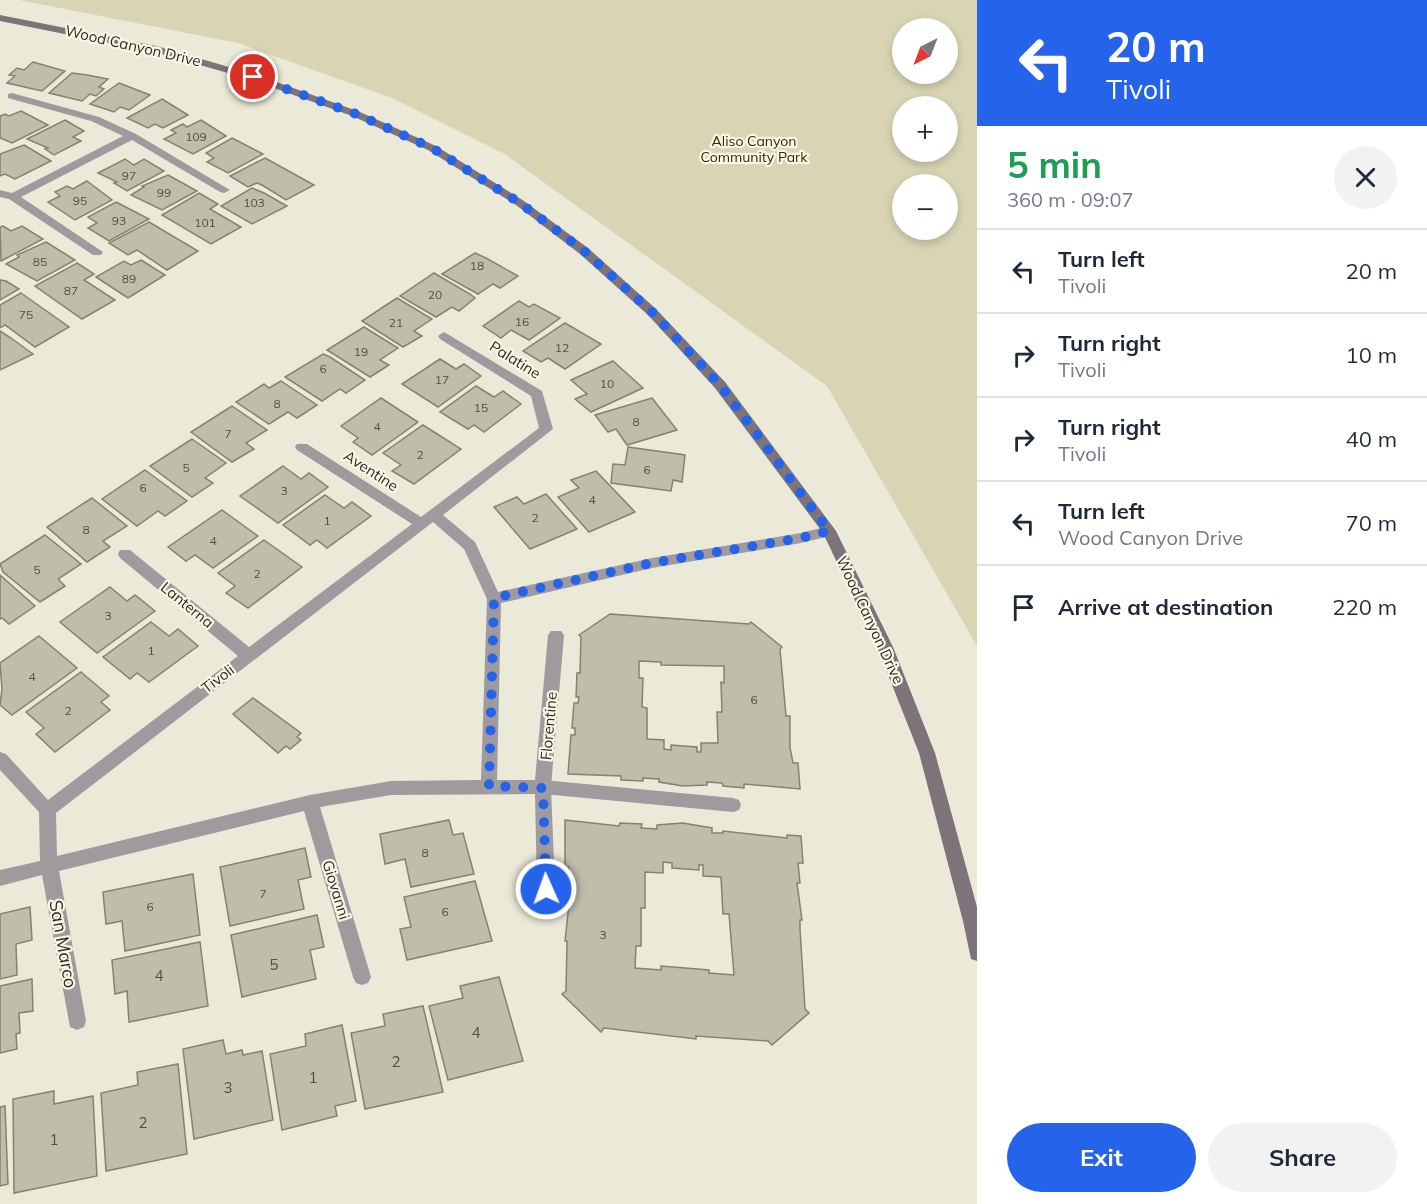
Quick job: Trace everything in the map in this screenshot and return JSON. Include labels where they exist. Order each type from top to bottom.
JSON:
[{"type":"main road","name":"Wood Canyon Drive","points":[[0,18],[146,47],[253,77],[356,114],[432,148],[520,203],[584,251],[652,312],[720,385],[829,531],[885,647],[927,753],[972,921],[977,953]]},
{"type":"street","points":[[12,96],[95,119],[132,136],[224,190]]},
{"type":"street","points":[[13,197],[132,136]]},
{"type":"street","points":[[0,193],[13,197],[97,252]]},
{"type":"street","name":"Palatine","points":[[444,336],[537,394],[546,429]]},
{"type":"street","name":"Tivoli","points":[[47,810],[546,429]]},
{"type":"street","name":"Aventine","points":[[302,447],[428,519]]},
{"type":"street","points":[[428,519],[470,546],[494,598],[489,786]]},
{"type":"street","points":[[494,598],[652,563],[801,538],[829,531]]},
{"type":"street","name":"Lanterna","points":[[125,554],[249,656]]},
{"type":"street","name":"Florentine","points":[[546,889],[543,788],[556,635]]},
{"type":"street","points":[[0,759],[47,810],[50,866]]},
{"type":"street","points":[[0,878],[310,802],[391,788],[489,786],[543,788],[733,805]]},
{"type":"street","name":"Giovanni","points":[[310,802],[362,977]]},
{"type":"street","name":"San Marco","points":[[50,866],[77,1021]]},
{"type":"green space","name":"Aliso Canyon Community Park","points":[[19,0],[977,0],[977,646],[827,386],[503,153],[392,98],[238,43]]},
{"type":"building","points":[[33,62],[65,71],[42,91],[7,83],[15,76],[9,75],[17,68],[24,70]]},
{"type":"building","points":[[72,73],[108,79],[99,87],[104,89],[96,96],[90,94],[82,101],[49,93]]},
{"type":"building","points":[[119,83],[150,95],[129,110],[120,107],[114,112],[90,104]]},
{"type":"building","points":[[162,99],[188,115],[163,128],[155,124],[148,128],[127,118]]},
{"type":"building","points":[[21,111],[48,125],[12,143],[0,138],[0,116],[5,114],[9,116]]},
{"type":"building","points":[[65,120],[84,131],[73,137],[81,141],[54,155],[45,149],[48,148],[27,139]]},
{"type":"building","points":[[201,120],[226,136],[193,154],[164,139],[176,133],[171,130],[183,124],[187,127]]},
{"type":"building","points":[[232,138],[263,154],[228,173],[207,162],[214,158],[206,153]]},
{"type":"building","points":[[24,145],[51,161],[15,179],[5,174],[0,176],[0,154]]},
{"type":"building","points":[[265,158],[314,185],[286,200],[262,185],[257,183],[248,187],[230,176]]},
{"type":"building","points":[[125,159],[134,165],[144,159],[164,171],[127,191],[114,183],[117,182],[98,173]]},
{"type":"building","points":[[168,175],[197,191],[162,210],[131,195],[144,187],[142,186]]},
{"type":"building","points":[[87,181],[112,200],[75,220],[48,202],[60,196],[55,192],[67,186],[73,189]]},
{"type":"building","points":[[252,188],[287,206],[252,224],[221,206]]},
{"type":"building","points":[[199,193],[218,204],[210,209],[241,227],[211,244],[162,215]]},
{"type":"building","points":[[116,202],[149,219],[109,241],[88,228],[97,223],[88,217]]},
{"type":"building","points":[[149,222],[198,251],[167,270],[137,250],[128,255],[109,243]]},
{"type":"building","points":[[3,226],[11,231],[22,226],[43,239],[1,261],[0,227]]},
{"type":"building","points":[[46,242],[75,260],[37,281],[6,264],[19,257],[17,255]]},
{"type":"building","points":[[475,253],[518,276],[500,288],[493,284],[478,294],[442,274]]},
{"type":"building","points":[[141,260],[165,275],[128,298],[96,277],[124,261],[131,265]]},
{"type":"building","points":[[77,263],[94,274],[84,280],[115,300],[82,319],[35,286]]},
{"type":"building","points":[[434,273],[475,298],[459,311],[452,307],[436,317],[400,296]]},
{"type":"building","points":[[0,280],[6,281],[19,289],[0,300]]},
{"type":"building","points":[[21,293],[69,327],[35,347],[5,325],[0,328],[0,305]]},
{"type":"building","points":[[397,298],[432,319],[414,331],[422,336],[403,347],[362,321]]},
{"type":"building","points":[[519,301],[529,307],[534,304],[560,318],[529,340],[511,330],[501,338],[483,326]]},
{"type":"building","points":[[565,323],[601,344],[565,369],[548,358],[541,362],[523,351]]},
{"type":"building","points":[[364,327],[398,348],[380,360],[389,365],[370,377],[327,350]]},
{"type":"building","points":[[0,331],[11,338],[33,354],[0,370]]},
{"type":"building","points":[[323,354],[365,380],[346,393],[340,389],[322,401],[285,377]]},
{"type":"building","points":[[440,359],[456,369],[464,364],[481,376],[438,407],[402,384]]},
{"type":"building","points":[[613,361],[643,388],[591,412],[575,399],[587,394],[571,380]]},
{"type":"building","points":[[281,381],[317,405],[297,418],[288,412],[269,424],[236,402],[264,384],[269,388]]},
{"type":"building","points":[[476,386],[494,397],[503,391],[521,404],[484,432],[474,425],[468,429],[440,412]]},
{"type":"building","points":[[381,398],[418,422],[372,455],[353,442],[358,438],[341,426]]},
{"type":"building","points":[[652,398],[677,430],[627,445],[616,429],[608,432],[595,415]]},
{"type":"building","points":[[232,406],[267,430],[246,443],[254,449],[232,462],[191,432]]},
{"type":"building","points":[[423,425],[461,449],[414,484],[392,471],[401,465],[383,453]]},
{"type":"building","points":[[192,439],[226,463],[205,478],[213,483],[192,497],[150,466]]},
{"type":"building","points":[[628,447],[685,455],[682,482],[673,480],[671,491],[611,483],[613,464],[625,465]]},
{"type":"building","points":[[283,466],[301,479],[309,473],[328,487],[278,523],[240,496]]},
{"type":"building","points":[[145,470],[187,501],[165,516],[158,511],[137,526],[102,499]]},
{"type":"building","points":[[596,471],[635,512],[589,532],[558,497],[579,488],[571,480]]},
{"type":"building","points":[[546,494],[577,529],[530,549],[494,507],[517,497],[524,504]]},
{"type":"building","points":[[325,495],[344,508],[352,502],[371,516],[327,548],[317,540],[310,545],[283,525]]},
{"type":"building","points":[[92,498],[127,526],[103,541],[110,547],[87,562],[47,527]]},
{"type":"building","points":[[222,510],[258,536],[213,568],[195,555],[186,561],[168,547]]},
{"type":"building","points":[[45,535],[81,564],[58,579],[65,586],[40,602],[3,572],[0,564]]},
{"type":"building","points":[[264,540],[302,567],[248,608],[226,593],[235,586],[218,573]]},
{"type":"building","points":[[0,575],[35,606],[9,624],[2,618],[0,619]]},
{"type":"building","points":[[110,587],[127,601],[135,595],[155,611],[97,653],[60,622]]},
{"type":"building","points":[[610,614],[749,624],[751,622],[782,647],[780,649],[786,716],[790,716],[790,748],[793,763],[798,763],[800,789],[744,784],[744,788],[707,782],[707,785],[683,786],[659,782],[659,779],[621,780],[621,776],[568,774],[571,735],[575,735],[575,728],[572,728],[574,703],[578,703],[579,697],[576,697],[577,673],[580,673],[581,637],[579,635]],"holes":[[[639,661],[661,662],[661,665],[724,666],[724,683],[721,682],[722,712],[717,712],[718,743],[701,743],[701,752],[697,752],[697,747],[671,745],[671,750],[664,749],[664,740],[647,739],[647,708],[642,707],[643,678],[639,678]]]},
{"type":"building","points":[[151,622],[169,636],[178,629],[198,646],[149,682],[137,673],[130,679],[103,657]]},
{"type":"building","points":[[39,636],[77,668],[12,715],[0,705],[2,689],[0,663]]},
{"type":"building","points":[[81,672],[109,696],[101,702],[110,710],[55,752],[36,734],[44,728],[26,712]]},
{"type":"building","points":[[253,698],[301,733],[297,737],[301,740],[290,749],[286,746],[278,753],[233,714]]},
{"type":"building","points":[[449,820],[453,835],[463,833],[474,874],[411,887],[405,859],[385,864],[380,834]]},
{"type":"building","points":[[565,820],[619,826],[620,823],[642,824],[641,828],[657,829],[657,825],[683,823],[712,828],[712,833],[723,833],[723,831],[787,838],[787,835],[801,836],[803,863],[798,863],[800,883],[797,883],[802,920],[800,920],[800,929],[805,1009],[809,1013],[772,1045],[768,1041],[696,1036],[696,1039],[604,1028],[601,1032],[562,994],[566,991],[567,941],[565,941],[569,904],[565,903],[569,867],[565,866]],"holes":[[[663,862],[672,863],[672,868],[699,870],[699,865],[703,865],[703,876],[721,877],[723,914],[729,914],[734,975],[709,973],[709,970],[661,966],[661,970],[635,968],[636,946],[641,946],[641,908],[645,908],[645,872],[663,873]]]},
{"type":"building","points":[[305,848],[311,877],[298,880],[304,909],[230,926],[220,867]]},
{"type":"building","points":[[193,874],[200,935],[125,951],[122,921],[106,924],[103,892]]},
{"type":"building","points":[[475,881],[492,941],[407,960],[400,929],[411,927],[404,897]]},
{"type":"building","points":[[30,907],[32,940],[16,944],[17,975],[0,979],[0,914]]},
{"type":"building","points":[[317,915],[324,947],[310,950],[316,979],[242,997],[231,935]]},
{"type":"building","points":[[200,942],[208,1006],[129,1022],[127,991],[115,994],[112,960]]},
{"type":"building","points":[[499,977],[523,1061],[448,1080],[429,1006],[463,998],[460,986]]},
{"type":"building","points":[[32,979],[33,1011],[19,1013],[20,1033],[16,1034],[17,1049],[0,1053],[0,986]]},
{"type":"building","points":[[423,1006],[443,1092],[365,1109],[351,1033],[385,1026],[383,1014]]},
{"type":"building","points":[[342,1025],[356,1101],[335,1106],[337,1116],[282,1130],[270,1054],[306,1046],[305,1034]]},
{"type":"building","points":[[223,1040],[226,1054],[242,1050],[243,1055],[262,1051],[273,1120],[194,1139],[183,1049]]},
{"type":"building","points":[[178,1064],[187,1154],[106,1171],[101,1093],[138,1085],[137,1072]]},
{"type":"building","points":[[54,1091],[54,1104],[93,1096],[97,1176],[14,1193],[13,1099]]},
{"type":"building","points":[[5,1106],[8,1184],[0,1186],[0,1107]]},
{"type":"route","points":[[253,77],[356,114],[432,148],[520,203],[584,251],[652,312],[720,385],[829,531],[801,538],[652,563],[494,598],[489,786],[543,788],[546,889]]}]
